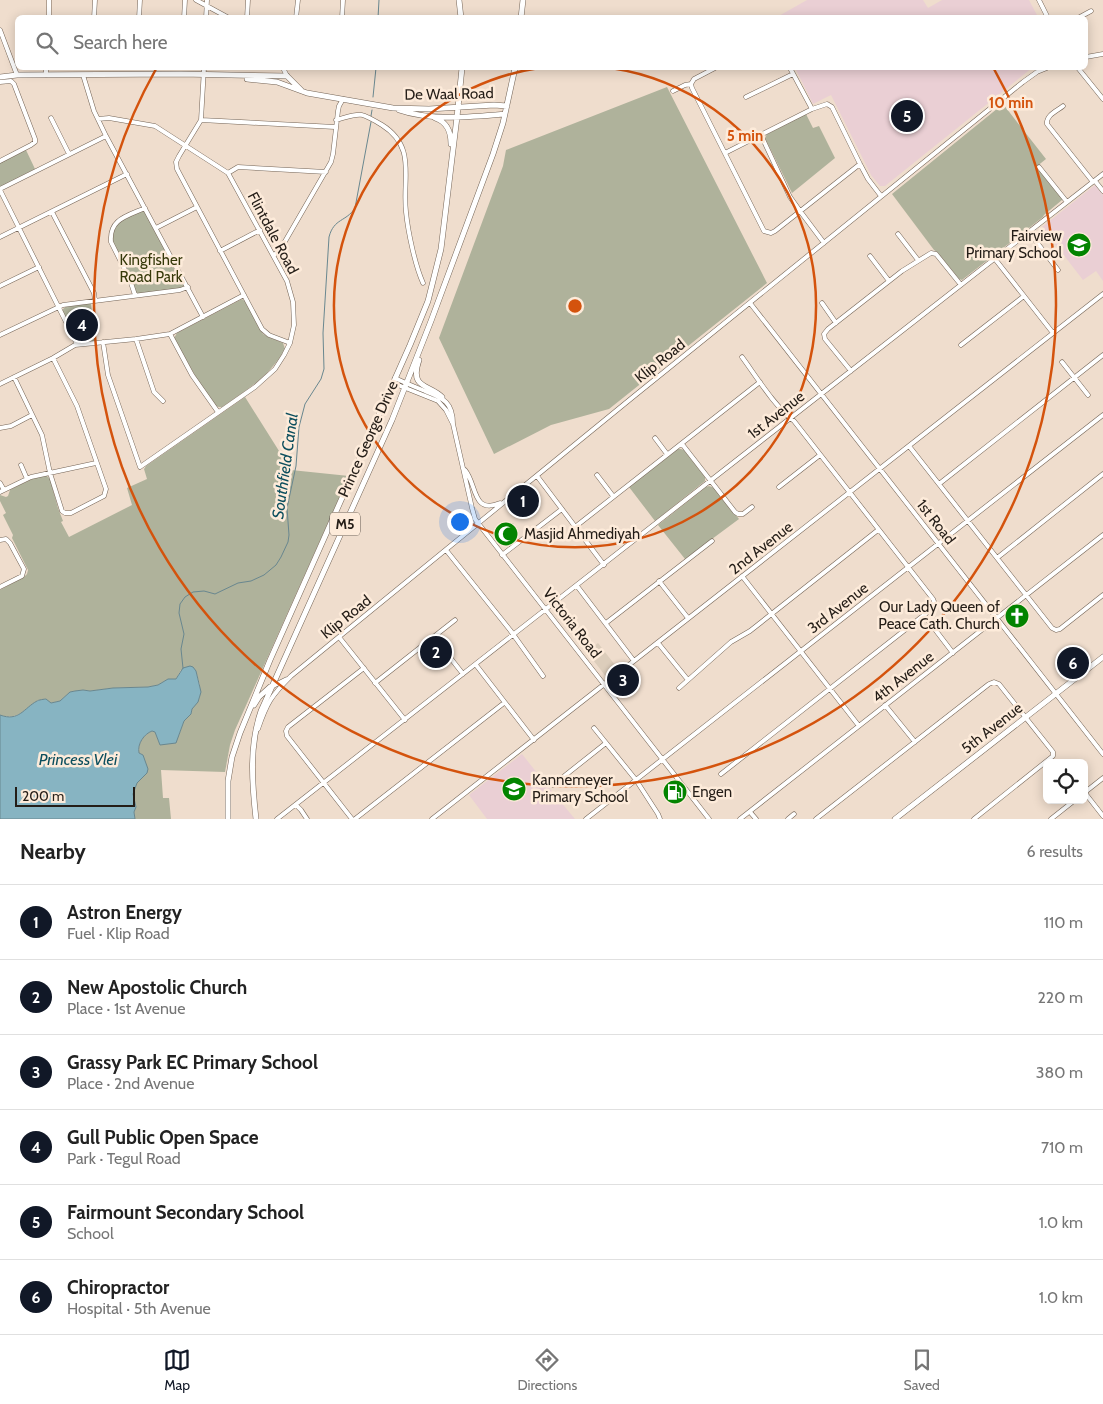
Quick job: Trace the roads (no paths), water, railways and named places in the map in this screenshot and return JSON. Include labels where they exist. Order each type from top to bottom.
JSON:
[{"type":"main road","points":[[459,0],[461,15]]},
{"type":"main road","points":[[521,15],[523,0]]},
{"type":"main road","name":"Prince George Drive","points":[[228,819],[227,796],[229,774],[234,750],[246,718],[420,322],[435,278],[441,249],[462,70]]},
{"type":"main road","name":"Prince George Drive","points":[[256,819],[252,772],[256,733],[261,711],[270,687],[389,427],[421,348],[489,167],[505,114],[515,70]]},
{"type":"main road","name":"De Waal Road","points":[[0,77],[17,75],[137,74],[287,76]]},
{"type":"main road","name":"De Waal Road","points":[[225,76],[279,83],[303,92],[428,115],[457,117],[505,114]]},
{"type":"main road","points":[[279,83],[287,76],[303,92]]},
{"type":"main road","name":"De Waal Road","points":[[393,108],[507,106]]},
{"type":"main road","points":[[428,115],[441,120],[446,125],[451,136],[452,152]]},
{"type":"main road","points":[[421,348],[416,370],[418,380],[424,387],[442,397]]},
{"type":"main road","name":"5th Avenue","points":[[895,819],[1103,657]]},
{"type":"main road","points":[[246,718],[251,713],[259,697],[270,687]]},
{"type":"street","points":[[49,0],[49,15]]},
{"type":"street","points":[[94,15],[95,0]]},
{"type":"street","points":[[140,0],[140,15]]},
{"type":"street","points":[[184,15],[185,0]]},
{"type":"street","points":[[196,0],[224,15]]},
{"type":"street","points":[[206,15],[207,0]]},
{"type":"street","points":[[247,15],[248,0]]},
{"type":"street","points":[[296,15],[298,0]]},
{"type":"street","points":[[342,15],[343,0]]},
{"type":"street","points":[[1039,0],[1046,15]]},
{"type":"street","points":[[1084,15],[1091,11]]},
{"type":"street","points":[[0,30],[15,70]]},
{"type":"street","points":[[1088,57],[1103,54]]},
{"type":"street","points":[[15,70],[17,75]]},
{"type":"street","points":[[46,70],[46,75]]},
{"type":"street","points":[[92,70],[92,75]]},
{"type":"street","points":[[181,74],[182,70]]},
{"type":"street","points":[[204,70],[201,120],[178,156],[176,162],[177,169],[262,329],[269,335],[290,343]]},
{"type":"street","points":[[284,70],[287,76]]},
{"type":"street","points":[[711,70],[694,78],[691,84],[692,88],[764,231],[771,233],[775,231],[860,164]]},
{"type":"street","points":[[791,70],[812,109]]},
{"type":"street","name":"Klip Road","points":[[256,733],[270,698],[291,676],[881,196],[1024,82],[1042,70]]},
{"type":"street","points":[[1080,70],[1103,99]]},
{"type":"street","points":[[746,97],[793,74]]},
{"type":"street","points":[[83,75],[94,111],[106,136],[203,316]]},
{"type":"street","points":[[0,82],[11,81],[17,91],[35,139],[31,146],[0,162]]},
{"type":"street","points":[[673,91],[691,84]]},
{"type":"street","points":[[274,255],[280,250],[333,158],[336,120],[339,106],[343,99]]},
{"type":"street","points":[[724,153],[812,109],[825,104],[831,105],[868,179],[881,196]]},
{"type":"street","points":[[1063,106],[1048,117],[1048,125],[1103,192]]},
{"type":"street","points":[[336,120],[354,114],[362,114],[390,130],[400,143],[406,163],[406,215],[418,271],[423,283]]},
{"type":"street","points":[[51,118],[69,154]]},
{"type":"street","name":"Flintdale Road","points":[[98,119],[108,118],[155,126],[228,173],[287,281],[293,302],[294,325],[290,343],[275,369],[140,467],[108,375],[103,342]]},
{"type":"street","points":[[201,120],[335,127]]},
{"type":"street","points":[[761,135],[790,197],[824,243]]},
{"type":"street","points":[[77,344],[0,189],[106,136]]},
{"type":"street","points":[[228,173],[238,167],[326,172]]},
{"type":"street","points":[[1039,167],[1067,202]]},
{"type":"street","points":[[0,238],[127,174]]},
{"type":"street","name":"1st Avenue","points":[[277,819],[1103,174]]},
{"type":"street","points":[[156,228],[196,207]]},
{"type":"street","points":[[135,295],[110,236],[111,229],[118,221],[145,208]]},
{"type":"street","points":[[52,212],[94,293],[95,300]]},
{"type":"street","points":[[220,250],[260,230]]},
{"type":"street","points":[[1029,232],[1058,270]]},
{"type":"street","points":[[898,234],[918,260]]},
{"type":"street","points":[[851,371],[824,337],[825,332],[836,323],[918,260],[931,253],[936,254],[962,284]]},
{"type":"street","points":[[870,256],[889,282]]},
{"type":"street","points":[[995,259],[1053,334]]},
{"type":"street","points":[[0,286],[39,267]]},
{"type":"street","points":[[0,335],[59,306],[180,290],[188,287]]},
{"type":"street","name":"2nd Avenue","points":[[432,819],[1103,294]]},
{"type":"street","points":[[0,384],[77,344],[170,334],[244,295]]},
{"type":"street","points":[[961,345],[1024,296]]},
{"type":"street","name":"1st Road","points":[[750,303],[1103,754]]},
{"type":"street","points":[[822,303],[836,323]]},
{"type":"street","points":[[170,334],[192,375],[218,412]]},
{"type":"street","points":[[136,339],[154,392],[163,401]]},
{"type":"street","points":[[939,484],[1103,355]]},
{"type":"street","points":[[721,774],[933,608],[934,602],[850,492],[760,382],[742,357]]},
{"type":"street","points":[[14,377],[42,436],[50,473],[62,511],[65,513],[71,512],[104,496],[106,489],[74,401],[53,358]]},
{"type":"street","points":[[1062,362],[1088,395]]},
{"type":"street","name":"Victoria Road","points":[[394,381],[442,397],[451,409],[474,515],[478,523],[709,819]]},
{"type":"street","points":[[575,527],[760,382]]},
{"type":"street","name":"Victoria Road","points":[[406,385],[438,401],[446,410],[453,424]]},
{"type":"street","points":[[0,428],[11,426],[32,415]]},
{"type":"street","name":"3rd Avenue","points":[[586,819],[1103,416]]},
{"type":"street","points":[[655,438],[667,454]]},
{"type":"street","points":[[682,444],[735,512],[742,514],[752,507]]},
{"type":"street","points":[[909,446],[1052,628],[1056,630],[1060,628],[1103,595]]},
{"type":"street","points":[[779,487],[820,455]]},
{"type":"street","points":[[0,483],[2,491],[27,478],[96,463]]},
{"type":"street","points":[[21,465],[27,478]]},
{"type":"street","points":[[463,468],[470,478],[475,496],[481,503],[486,506],[492,506],[507,500]]},
{"type":"street","points":[[997,558],[1103,474]]},
{"type":"street","points":[[537,476],[604,565]]},
{"type":"street","points":[[597,476],[613,496]]},
{"type":"street","points":[[502,555],[562,509]]},
{"type":"street","points":[[679,688],[731,642],[771,614],[878,530]]},
{"type":"street","name":"4th Avenue","points":[[740,819],[1103,535]]},
{"type":"street","points":[[0,540],[6,539],[10,543],[24,572],[22,576],[0,587]]},
{"type":"street","points":[[606,623],[712,541]]},
{"type":"street","points":[[446,550],[543,676]]},
{"type":"street","points":[[742,576],[859,726]]},
{"type":"street","points":[[659,581],[688,618]]},
{"type":"street","points":[[577,586],[634,660]]},
{"type":"street","points":[[924,615],[953,653]]},
{"type":"street","points":[[376,682],[455,620]]},
{"type":"street","points":[[339,637],[405,720]]},
{"type":"street","points":[[434,637],[463,674]]},
{"type":"street","points":[[658,642],[688,680]]},
{"type":"street","points":[[476,665],[534,740]]},
{"type":"street","points":[[364,668],[295,721],[286,731],[287,736],[353,819],[504,703]]},
{"type":"street","name":"Klip Road","points":[[270,687],[291,676]]},
{"type":"street","points":[[816,819],[994,682],[999,684],[1053,752],[1053,756],[974,819]]},
{"type":"street","points":[[885,705],[915,742]]},
{"type":"street","points":[[594,728],[636,780],[660,819]]},
{"type":"street","points":[[553,785],[606,743]]},
{"type":"street","points":[[1088,790],[1103,778]]},
{"type":"street","points":[[1088,797],[1103,816]]},
{"type":"street","points":[[1051,819],[1070,804]]},
{"type":"street","points":[[296,805],[308,819]]},
{"type":"street","points":[[750,812],[756,819]]},
{"type":"street","points":[[788,819],[794,814]]},
{"type":"water","name":"Princess Vlei","points":[[190,666],[196,671],[201,692],[191,714],[184,721],[176,743],[160,745],[155,732],[152,731],[140,743],[139,753],[143,755],[148,769],[147,773],[137,783],[133,794],[136,807],[134,812],[135,819],[0,819],[0,715],[12,717],[38,701],[46,699],[51,703],[60,701],[70,692],[75,691],[158,685],[168,679],[176,679],[183,668]]},
{"type":"waterway","name":"Southfield Canal","points":[[378,15],[379,0]]},
{"type":"waterway","name":"Southfield Canal","points":[[373,97],[376,70]]},
{"type":"waterway","name":"Southfield Canal","points":[[371,116],[372,110]]},
{"type":"waterway","name":"Southfield Canal","points":[[183,668],[181,649],[184,634],[179,613],[180,604],[185,597],[193,592],[204,591],[215,594],[238,583],[251,581],[264,575],[276,565],[288,542],[287,508],[296,466],[299,427],[305,404],[321,379],[324,369],[323,333],[329,237],[334,226],[348,216],[355,208],[371,122]]},
{"type":"place","name":"Fairmount Secondary School","points":[[907,116]]},
{"type":"place","name":"Fairview Primary School","points":[[1079,245]]},
{"type":"place","name":"Gull Public Open Space","points":[[82,325]]},
{"type":"place","name":"Astron Energy","points":[[523,501]]},
{"type":"place","name":"Masjid Ahmediyah","points":[[506,534]]},
{"type":"place","name":"Our Lady Queen of Peace Cath. Church","points":[[1017,616]]},
{"type":"place","name":"New Apostolic Church","points":[[436,652]]},
{"type":"place","name":"Chiropractor","points":[[1073,663]]},
{"type":"place","name":"Grassy Park EC Primary School","points":[[623,680]]},
{"type":"place","name":"Kannemeyer Primary School","points":[[514,789]]},
{"type":"place","name":"Engen","points":[[675,792]]},
{"type":"park label","name":"Kingfisher Road Park","points":[[151,268]]}]
